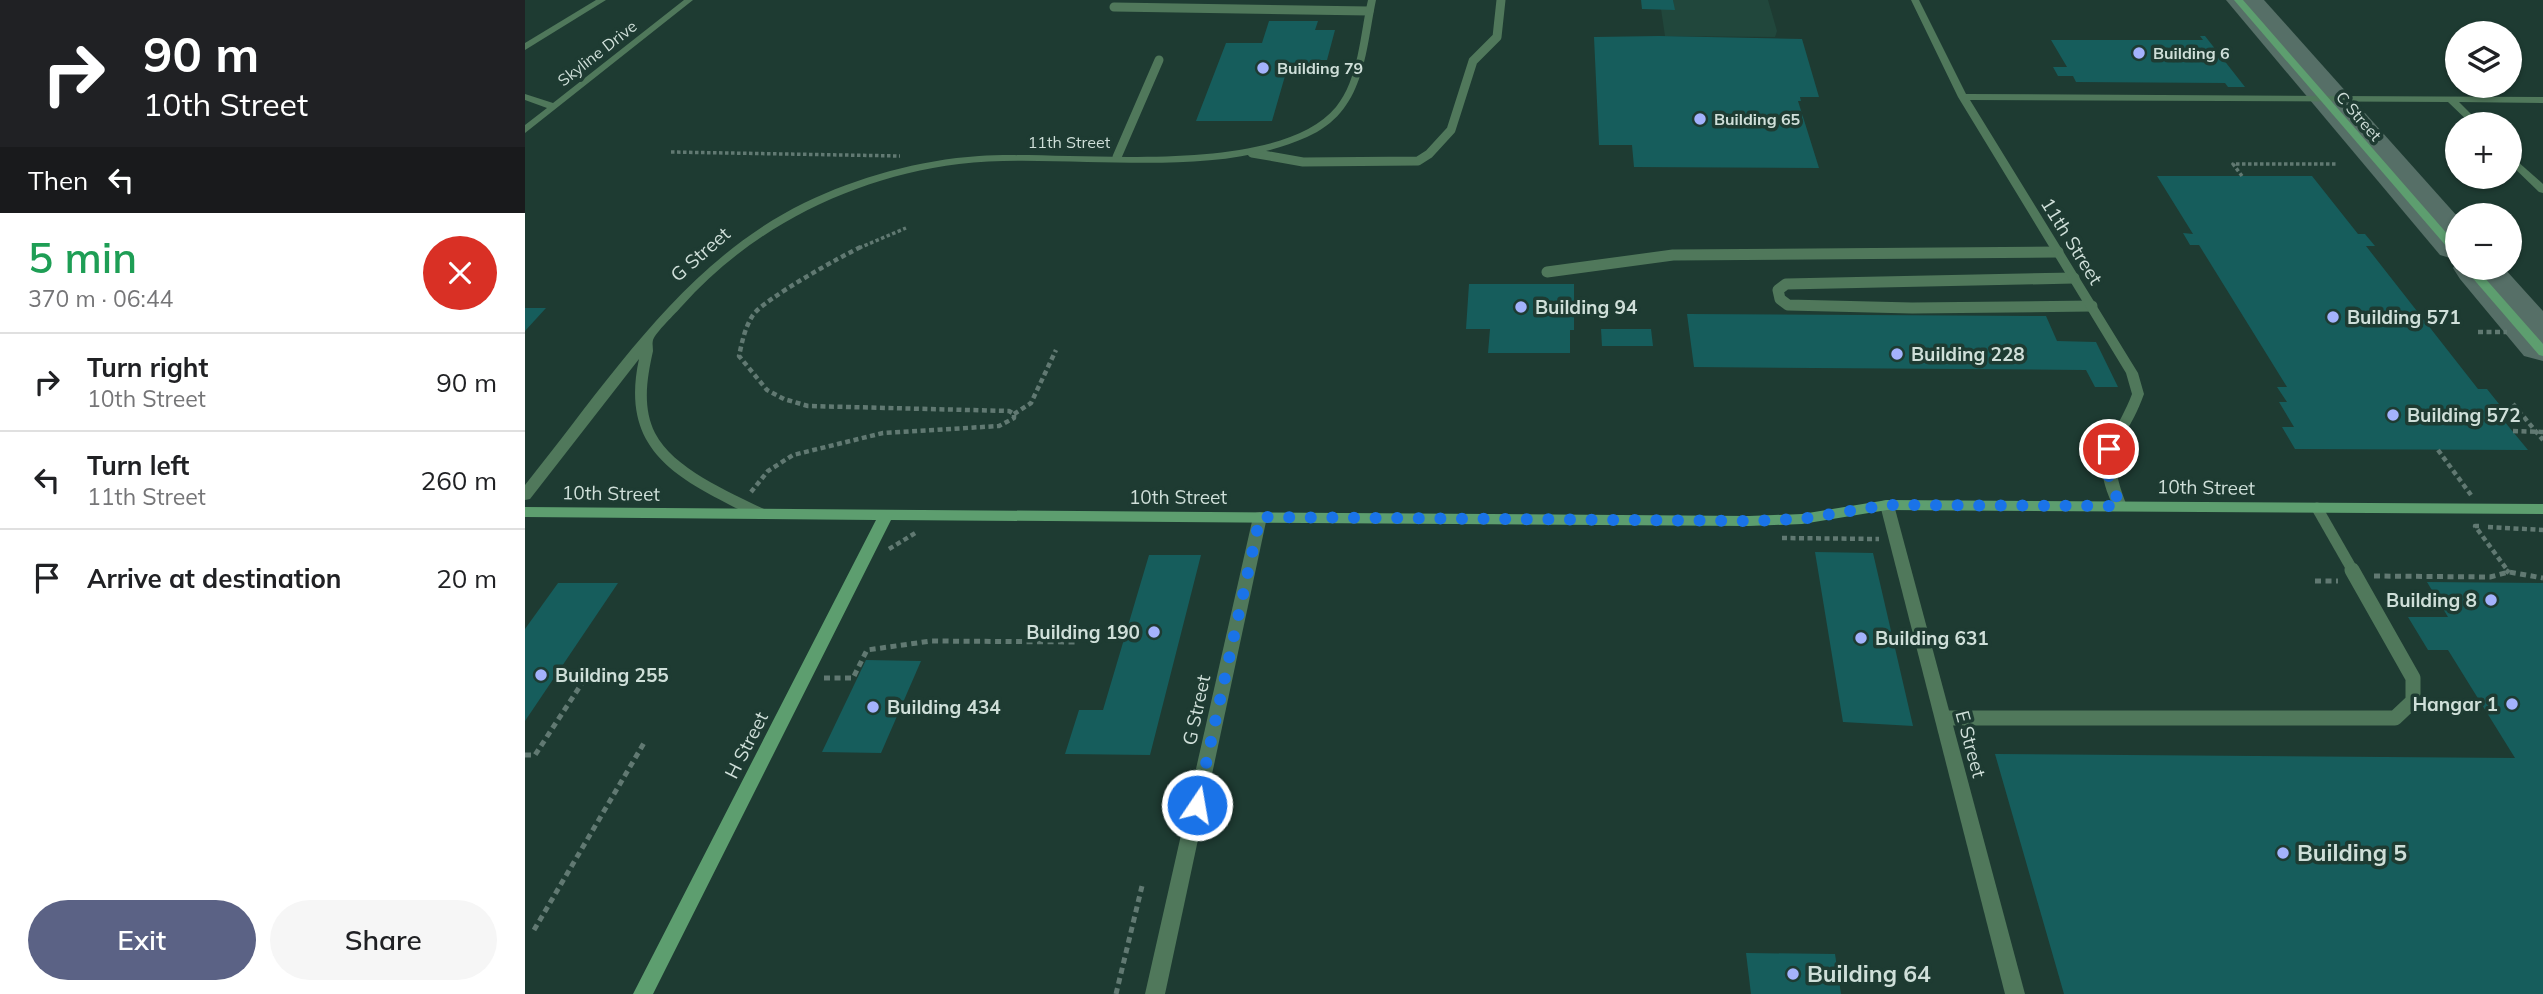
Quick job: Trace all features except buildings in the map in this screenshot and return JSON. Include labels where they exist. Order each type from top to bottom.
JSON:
[{"type":"street","points":[[525,47],[602,0]]},
{"type":"street","name":"Skyline Drive","points":[[525,130],[689,0]]},
{"type":"street","name":"11th Street","points":[[1915,0],[1962,97],[2131,373],[2138,394],[2106,460],[2111,486],[2120,506]]},
{"type":"street","name":"C Street","points":[[2238,0],[2445,239]]},
{"type":"street","name":"11th Street","points":[[981,158],[1217,157],[1252,153],[1295,139],[1314,130],[1337,112],[1352,87],[1370,6]]},
{"type":"street","points":[[525,97],[554,107]]},
{"type":"street","points":[[1962,97],[2543,100]]},
{"type":"street","points":[[2451,99],[2464,112]]},
{"type":"street","name":"G Street","points":[[525,495],[650,335],[716,263],[786,216],[831,195],[923,167],[981,158]]},
{"type":"street","points":[[2522,170],[2543,190]]},
{"type":"street","points":[[2480,280],[2543,352]]},
{"type":"street","points":[[650,335],[639,378],[642,421],[648,436],[661,453],[679,468],[763,514]]},
{"type":"street","name":"10th Street","points":[[525,512],[1749,521],[1802,519],[1887,505],[2543,509]]},
{"type":"street","name":"E Street","points":[[1887,505],[2015,994]]},
{"type":"street","name":"H Street","points":[[643,994],[886,515]]},
{"type":"street","name":"G Street","points":[[1155,994],[1260,517]]},
{"type":"lane","points":[[1252,153],[1303,162],[1418,161],[1429,154],[1451,130],[1473,61],[1497,37],[1500,0]]},
{"type":"lane","points":[[1114,7],[1370,6]]},
{"type":"lane","points":[[1117,157],[1159,60]]},
{"type":"lane","points":[[1547,272],[1673,255],[2058,252]]},
{"type":"lane","points":[[2074,278],[1786,284],[1778,290],[1780,299],[1788,305],[1912,308],[2092,306]]},
{"type":"lane","points":[[1943,718],[2395,718],[2413,701],[2413,678],[2317,508]]},
{"type":"path","points":[[671,152],[901,156]]},
{"type":"path","points":[[2242,176],[2233,164],[2337,164]]},
{"type":"path","points":[[906,228],[837,257],[754,313],[743,337],[739,355],[753,377],[777,398],[808,406],[1009,411],[1014,414]]},
{"type":"path","points":[[741,503],[768,471],[793,454],[883,433],[999,426],[1010,422],[1014,414],[1031,403],[1056,350]]},
{"type":"path","points":[[2513,404],[2543,440]]},
{"type":"path","points":[[2513,432],[2543,432]]},
{"type":"path","points":[[2438,450],[2473,498]]},
{"type":"path","points":[[2509,573],[2475,526],[2543,530]]},
{"type":"path","points":[[2315,581],[2370,576],[2490,577],[2495,573],[2543,578]]},
{"type":"path","points":[[819,678],[853,678],[867,650],[931,641],[1077,642]]},
{"type":"path","points":[[525,755],[535,755],[585,680],[555,680]]},
{"type":"path","points":[[534,930],[644,743]]},
{"type":"path","points":[[1116,994],[1142,886]]},
{"type":"shaded area","points":[[1673,0],[1768,0],[1777,31],[1775,37],[1665,36],[1661,9],[1674,9]]},
{"type":"taxiway","points":[[2244,0],[2445,231]]},
{"type":"taxiway","points":[[2487,280],[2543,344]]},
{"type":"place","name":"Building 6","points":[[2139,53]]},
{"type":"place","name":"Building 79","points":[[1263,68]]},
{"type":"place","name":"Building 65","points":[[1700,119]]},
{"type":"place","name":"Building 94","points":[[1521,307]]},
{"type":"place","name":"Building 571","points":[[2333,317]]},
{"type":"place","name":"Building 228","points":[[1897,354]]},
{"type":"place","name":"Building 572","points":[[2393,415]]},
{"type":"place","name":"Building 8","points":[[2491,600]]},
{"type":"place","name":"Building 190","points":[[1154,632]]},
{"type":"place","name":"Building 631","points":[[1861,638]]},
{"type":"place","name":"Building 255","points":[[541,675]]},
{"type":"place","name":"Hangar 1","points":[[2512,704]]},
{"type":"place","name":"Building 434","points":[[873,707]]},
{"type":"place","name":"Building 5","points":[[2283,853]]},
{"type":"place","name":"Building 64","points":[[1793,974]]},
{"type":"route","points":[[1197,805],[1260,517],[1749,521],[1802,519],[1887,505],[2120,506],[2107,471],[2109,449]]}]
